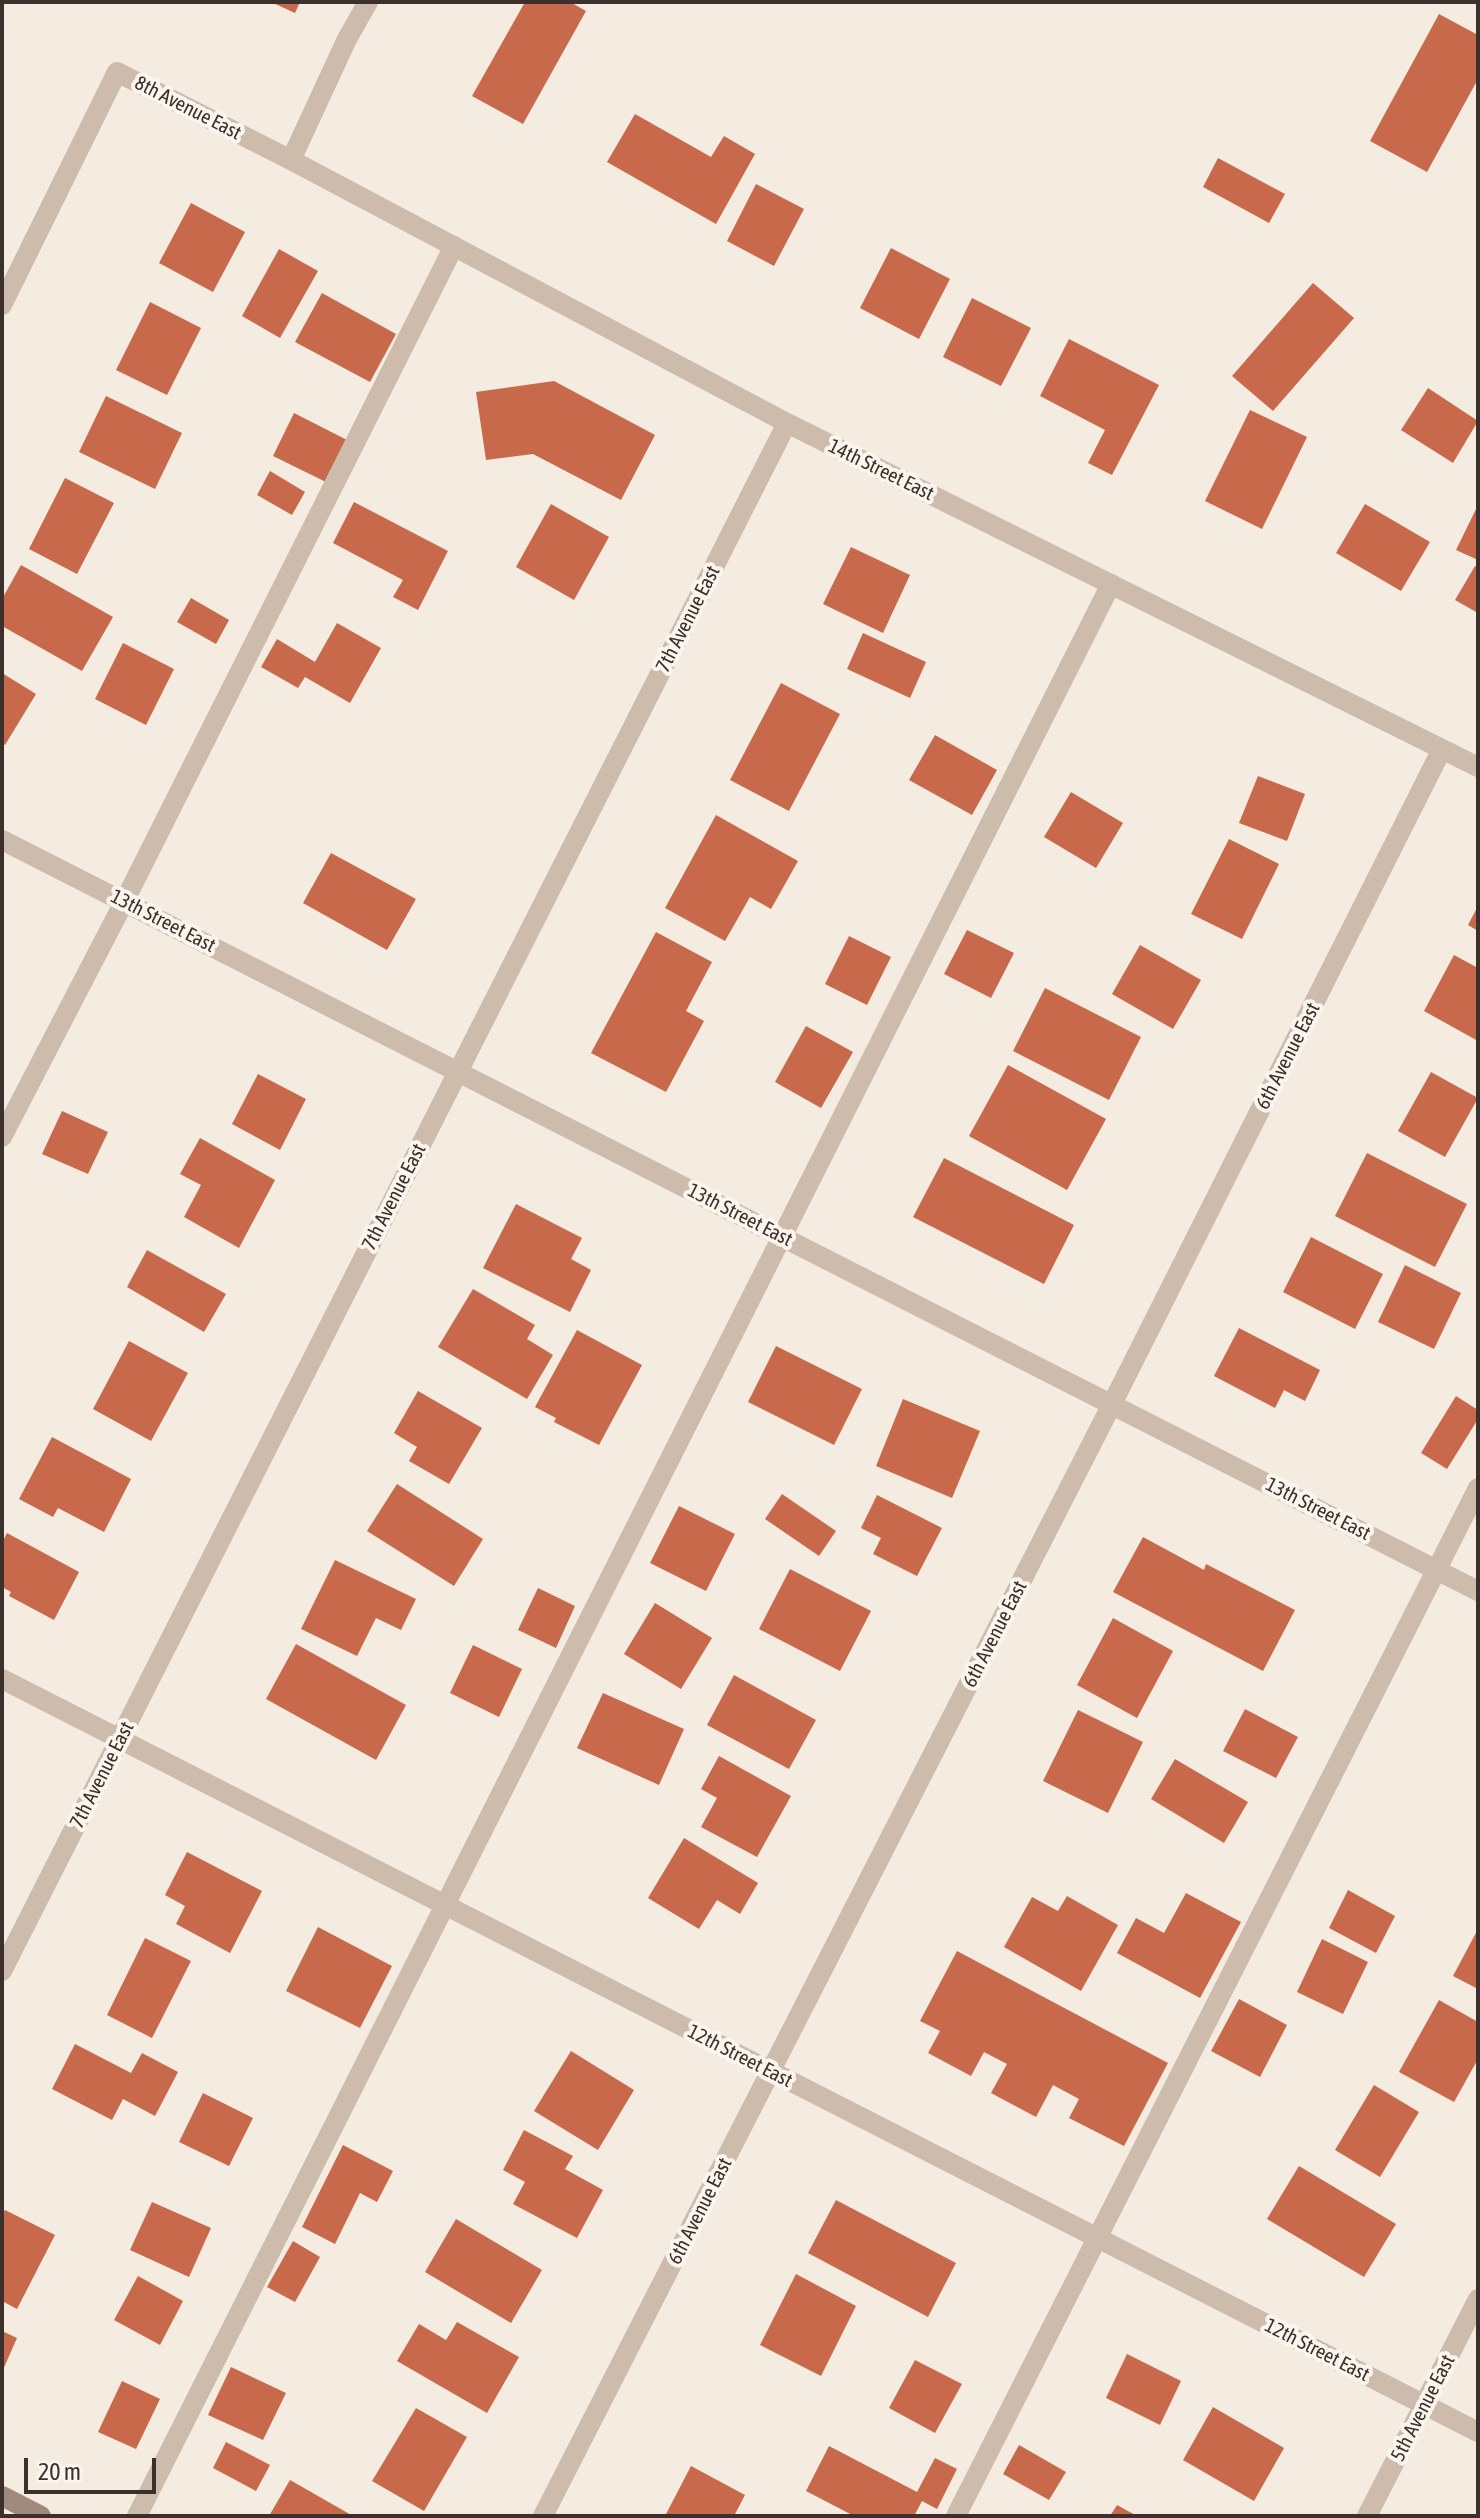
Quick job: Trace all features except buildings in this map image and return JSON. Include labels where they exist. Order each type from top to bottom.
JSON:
[{"type":"street","points":[[291,160],[347,39],[368,2]]},
{"type":"street","name":"8th Avenue East","points":[[2,305],[117,72],[291,160]]},
{"type":"street","name":"14th Street East","points":[[291,160],[787,423],[1478,767]]},
{"type":"street","points":[[2,1137],[124,902],[454,246]]},
{"type":"street","name":"7th Avenue East","points":[[2,1971],[787,423]]},
{"type":"street","points":[[137,2516],[784,1238],[1111,584]]},
{"type":"street","name":"6th Avenue East","points":[[543,2516],[1112,1404],[1442,749]]},
{"type":"street","name":"13th Street East","points":[[2,840],[1478,1591]]},
{"type":"street","points":[[956,2516],[1478,1488]]},
{"type":"street","name":"12th Street East","points":[[2,1679],[1478,2432]]},
{"type":"street","name":"5th Avenue East","points":[[1367,2516],[1478,2299]]},
{"type":"street","points":[[2,2496],[41,2516]]}]
